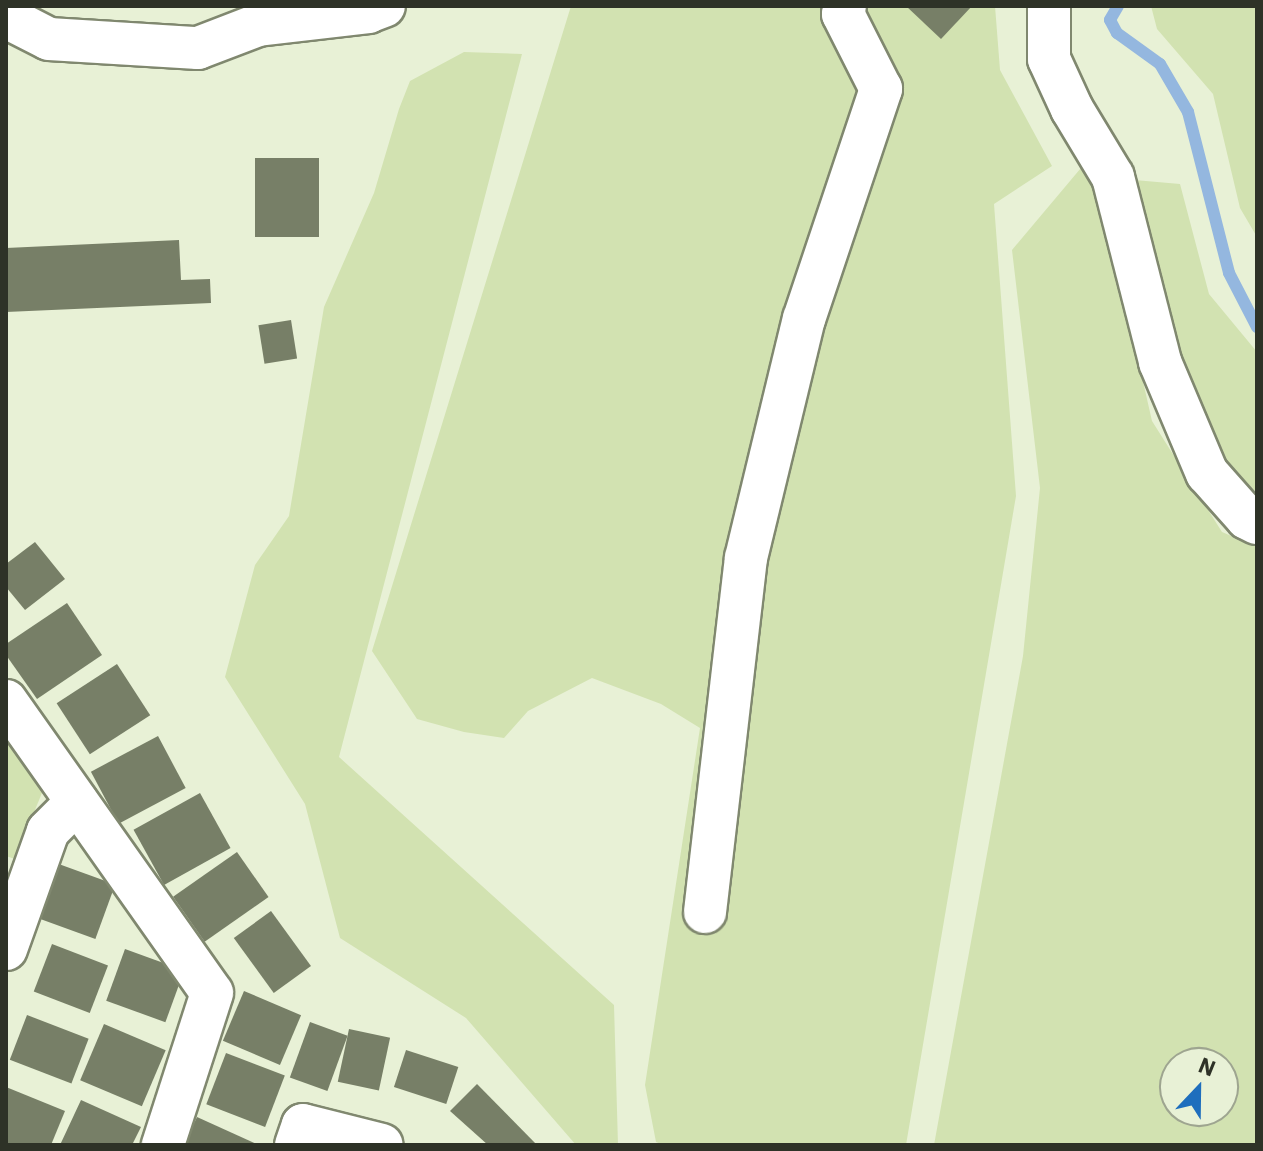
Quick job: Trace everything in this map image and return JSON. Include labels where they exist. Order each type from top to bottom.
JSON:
[{"type":"street","points":[[6,17],[49,39],[198,48],[258,25],[368,12],[384,6]]},
{"type":"street","points":[[705,912],[746,558],[804,319],[881,89],[843,14],[845,6]]},
{"type":"street","points":[[1049,6],[1049,59],[1072,109],[1113,177],[1160,362],[1207,473],[1247,518],[1257,523]]},
{"type":"street","points":[[6,701],[212,993],[163,1145]]},
{"type":"street","points":[[6,949],[48,831],[77,802]]},
{"type":"street","points":[[296,1145],[303,1125],[382,1145]]},
{"type":"green space","points":[[571,6],[995,6],[1000,70],[1052,166],[994,204],[1016,496],[906,1145],[663,1145],[656,1142],[645,1085],[700,728],[661,704],[592,678],[528,711],[504,738],[464,732],[417,719],[372,651]]},
{"type":"green space","points":[[1151,6],[1257,6],[1257,237],[1240,208],[1213,94],[1157,29]]},
{"type":"green space","points":[[464,52],[522,54],[339,757],[614,1005],[618,1145],[576,1145],[466,1018],[340,938],[305,804],[225,677],[255,565],[289,516],[324,307],[374,193],[399,109],[410,81]]},
{"type":"green space","points":[[1086,162],[1104,210],[1152,421],[1222,532],[1257,547],[1257,1145],[934,1145],[1023,656],[1040,488],[1012,250]]},
{"type":"green space","points":[[1123,179],[1180,184],[1209,294],[1257,352],[1257,493],[1215,453],[1176,370],[1143,209]]},
{"type":"green space","points":[[6,728],[46,783],[15,859],[6,856]]},
{"type":"building","points":[[906,6],[972,6],[941,39]]},
{"type":"building","points":[[255,158],[319,158],[319,237],[255,237]]},
{"type":"building","points":[[179,240],[181,280],[210,279],[211,303],[6,312],[6,248]]},
{"type":"building","points":[[291,320],[297,359],[265,364],[258,325]]},
{"type":"building","points":[[35,542],[65,579],[25,610],[6,587],[6,564]]},
{"type":"building","points":[[67,603],[102,655],[37,699],[6,655],[6,644]]},
{"type":"building","points":[[117,664],[150,715],[90,754],[57,703]]},
{"type":"building","points":[[158,736],[186,788],[119,824],[91,772]]},
{"type":"building","points":[[200,793],[231,848],[164,885],[134,830]]},
{"type":"building","points":[[237,852],[269,897],[205,942],[173,897]]},
{"type":"building","points":[[56,863],[115,885],[95,939],[36,918]]},
{"type":"building","points":[[271,911],[311,966],[274,993],[234,938]]},
{"type":"building","points":[[52,944],[108,966],[90,1013],[34,992]]},
{"type":"building","points":[[125,949],[184,971],[165,1022],[106,1001]]},
{"type":"building","points":[[244,991],[301,1015],[280,1065],[223,1041]]},
{"type":"building","points":[[27,1015],[89,1039],[71,1083],[10,1060]]},
{"type":"building","points":[[310,1022],[348,1036],[327,1091],[290,1077]]},
{"type":"building","points":[[104,1024],[166,1050],[142,1106],[80,1080]]},
{"type":"building","points":[[349,1029],[390,1038],[379,1091],[338,1082]]},
{"type":"building","points":[[406,1050],[458,1067],[446,1104],[394,1087]]},
{"type":"building","points":[[226,1053],[285,1076],[265,1127],[206,1104]]},
{"type":"building","points":[[477,1084],[537,1145],[488,1145],[450,1111]]},
{"type":"building","points":[[6,1087],[65,1111],[51,1145],[6,1145]]},
{"type":"building","points":[[81,1100],[141,1127],[132,1145],[60,1145]]},
{"type":"building","points":[[197,1117],[259,1145],[184,1145]]},
{"type":"waterway","points":[[1118,6],[1110,20],[1117,33],[1160,64],[1188,112],[1229,273],[1257,327]]}]
